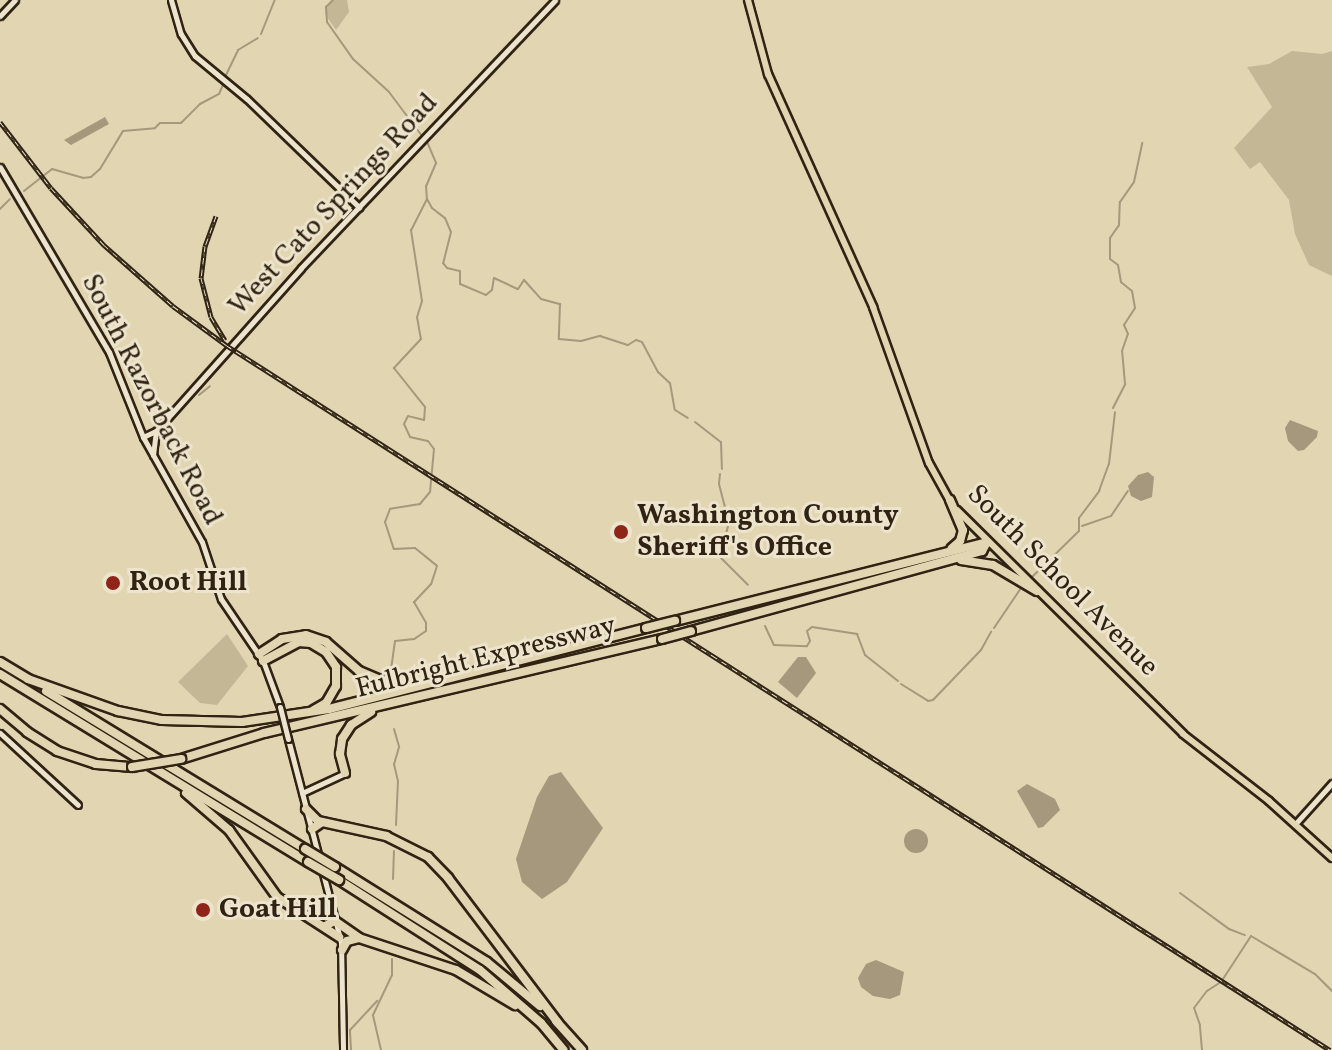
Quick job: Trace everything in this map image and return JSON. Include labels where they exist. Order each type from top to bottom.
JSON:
[{"type":"highway","points":[[912,560],[952,548],[960,541],[962,527],[950,500]]},
{"type":"highway","points":[[912,560],[987,542]]},
{"type":"highway","name":"Fulbright Expressway","points":[[0,709],[27,732],[57,751],[96,764],[132,767],[181,759],[253,735],[662,639],[982,551],[987,542]]},
{"type":"highway","name":"Fulbright Expressway","points":[[0,662],[28,679],[99,706],[162,720],[231,723],[297,716],[912,560]]},
{"type":"highway","points":[[940,563],[984,562],[1037,591]]},
{"type":"highway","points":[[261,657],[282,639],[306,635],[326,642],[359,671],[382,681],[478,671]]},
{"type":"highway","points":[[261,657],[298,642],[316,645],[331,657],[337,674],[333,693],[321,706],[297,716]]},
{"type":"highway","points":[[0,674],[339,880],[480,970],[547,1030],[564,1050]]},
{"type":"highway","points":[[28,679],[487,962],[558,1023]]},
{"type":"highway","points":[[345,773],[340,746],[351,725],[367,713],[395,702]]},
{"type":"highway","points":[[157,771],[229,830],[277,897],[300,915],[325,926],[339,937]]},
{"type":"highway","points":[[306,809],[322,822],[386,836],[428,857],[448,878],[582,1050]]},
{"type":"highway","points":[[312,829],[322,822]]},
{"type":"highway","points":[[325,926],[335,921],[359,938],[436,962],[476,980],[547,1030]]},
{"type":"highway","points":[[342,950],[347,941],[359,938]]},
{"type":"main road","name":"South School Avenue","points":[[748,0],[768,74],[873,307],[929,463],[950,500],[987,542],[1189,739],[1296,823],[1332,858]]},
{"type":"street","points":[[0,16],[15,0]]},
{"type":"street","points":[[171,0],[177,24],[195,56],[247,99],[359,207]]},
{"type":"street","name":"West Cato Springs Road","points":[[143,437],[156,431],[359,207],[555,0]]},
{"type":"street","name":"South Razorback Road","points":[[0,167],[109,352],[143,437],[202,542],[221,599],[261,657],[280,707],[342,950],[343,1050]]},
{"type":"street","points":[[153,456],[156,431]]},
{"type":"street","points":[[0,733],[78,805]]},
{"type":"street","points":[[302,793],[345,773]]},
{"type":"street","points":[[1296,823],[1332,783]]},
{"type":"shaded area","points":[[333,0],[347,0],[349,12],[336,30],[325,14],[326,7]]},
{"type":"shaded area","points":[[1292,51],[1322,54],[1332,51],[1332,276],[1309,265],[1295,234],[1289,200],[1260,162],[1250,169],[1234,148],[1272,107],[1247,67],[1269,64]]},
{"type":"shaded area","points":[[105,117],[109,124],[71,145],[64,140]]},
{"type":"shaded area","points":[[1290,420],[1318,431],[1317,437],[1304,450],[1298,451],[1288,441],[1285,428]]},
{"type":"shaded area","points":[[1148,472],[1154,477],[1152,497],[1141,501],[1131,496],[1128,486],[1138,475]]},
{"type":"shaded area","points":[[227,634],[248,666],[217,705],[200,703],[178,682]]},
{"type":"shaded area","points":[[798,657],[806,657],[816,673],[797,698],[778,682]]},
{"type":"shaded area","points":[[561,772],[603,828],[567,882],[542,899],[522,882],[516,859],[537,797],[549,776]]},
{"type":"shaded area","points":[[1027,784],[1055,799],[1060,810],[1043,827],[1038,828],[1017,791]]},
{"type":"shaded area","points":[[916,829],[927,836],[928,841],[921,852],[916,853],[905,846],[904,841],[911,830]]},
{"type":"shaded area","points":[[876,960],[904,972],[900,995],[890,999],[873,996],[861,987],[858,978],[866,964]]},
{"type":"waterway","points":[[261,34],[275,0]]},
{"type":"waterway","points":[[333,0],[326,7],[327,22],[353,59],[389,92],[428,144],[436,163],[426,186],[427,199],[411,230],[422,301],[417,317],[421,339],[394,368],[425,407],[424,420],[408,416],[404,424],[410,437],[428,441],[434,449],[430,492],[420,504],[390,509],[385,522],[394,549],[415,548],[437,566],[431,584],[414,602],[426,623],[426,631],[414,639],[395,641],[390,676]]},
{"type":"waterway","points":[[225,77],[238,50],[258,38]]},
{"type":"waterway","points":[[24,191],[52,169],[83,178],[91,177],[100,169],[123,131],[155,128],[160,123],[181,123],[200,104],[219,94],[224,82]]},
{"type":"waterway","points":[[1113,408],[1125,384],[1122,351],[1128,334],[1124,325],[1135,308],[1132,291],[1121,282],[1118,265],[1110,259],[1110,238],[1119,225],[1120,202],[1134,182],[1142,143]]},
{"type":"waterway","points":[[0,209],[10,199]]},
{"type":"waterway","points":[[427,199],[432,208],[445,218],[451,232],[443,263],[447,268],[460,271],[460,284],[486,295],[492,290],[494,278],[518,289],[524,280],[541,299],[560,304],[559,339],[581,341],[600,336],[628,345],[636,340],[642,342],[658,372],[670,383],[675,410],[688,418]]},
{"type":"waterway","points":[[199,395],[210,386]]},
{"type":"waterway","points":[[1032,577],[1079,531],[1079,518],[1099,491],[1109,464],[1115,412]]},
{"type":"waterway","points":[[695,422],[721,442],[722,469]]},
{"type":"waterway","points":[[720,474],[719,484],[729,523],[724,541],[716,553],[748,585]]},
{"type":"waterway","points":[[1082,526],[1111,516],[1128,491]]},
{"type":"waterway","points":[[994,628],[1021,588]]},
{"type":"waterway","points":[[765,626],[774,645],[807,646],[810,641],[807,631],[812,627],[857,634],[865,655],[898,681]]},
{"type":"waterway","points":[[901,684],[928,701],[933,700],[981,650],[991,632]]},
{"type":"waterway","points":[[394,729],[399,747],[394,764],[398,781],[396,825]]},
{"type":"waterway","points":[[393,879],[394,851]]},
{"type":"waterway","points":[[1180,893],[1229,929],[1245,935]]},
{"type":"waterway","points":[[1223,979],[1251,936],[1315,974],[1332,991]]},
{"type":"waterway","points":[[381,1050],[373,1015],[392,975],[392,959]]},
{"type":"waterway","points":[[1202,1050],[1200,1025],[1194,1008],[1207,991],[1221,982]]},
{"type":"waterway","points":[[351,1050],[350,1030],[377,1001]]},
{"type":"railway","points":[[0,122],[51,188],[104,245],[173,306],[226,345],[1330,1050]]},
{"type":"railway","points":[[216,216],[205,246],[201,278],[211,317],[225,340]]},
{"type":"place","name":"Washington County Sheriff's Office","points":[[621,532]]},
{"type":"place","name":"Root Hill","points":[[113,583]]},
{"type":"place","name":"Goat Hill","points":[[203,910]]}]
